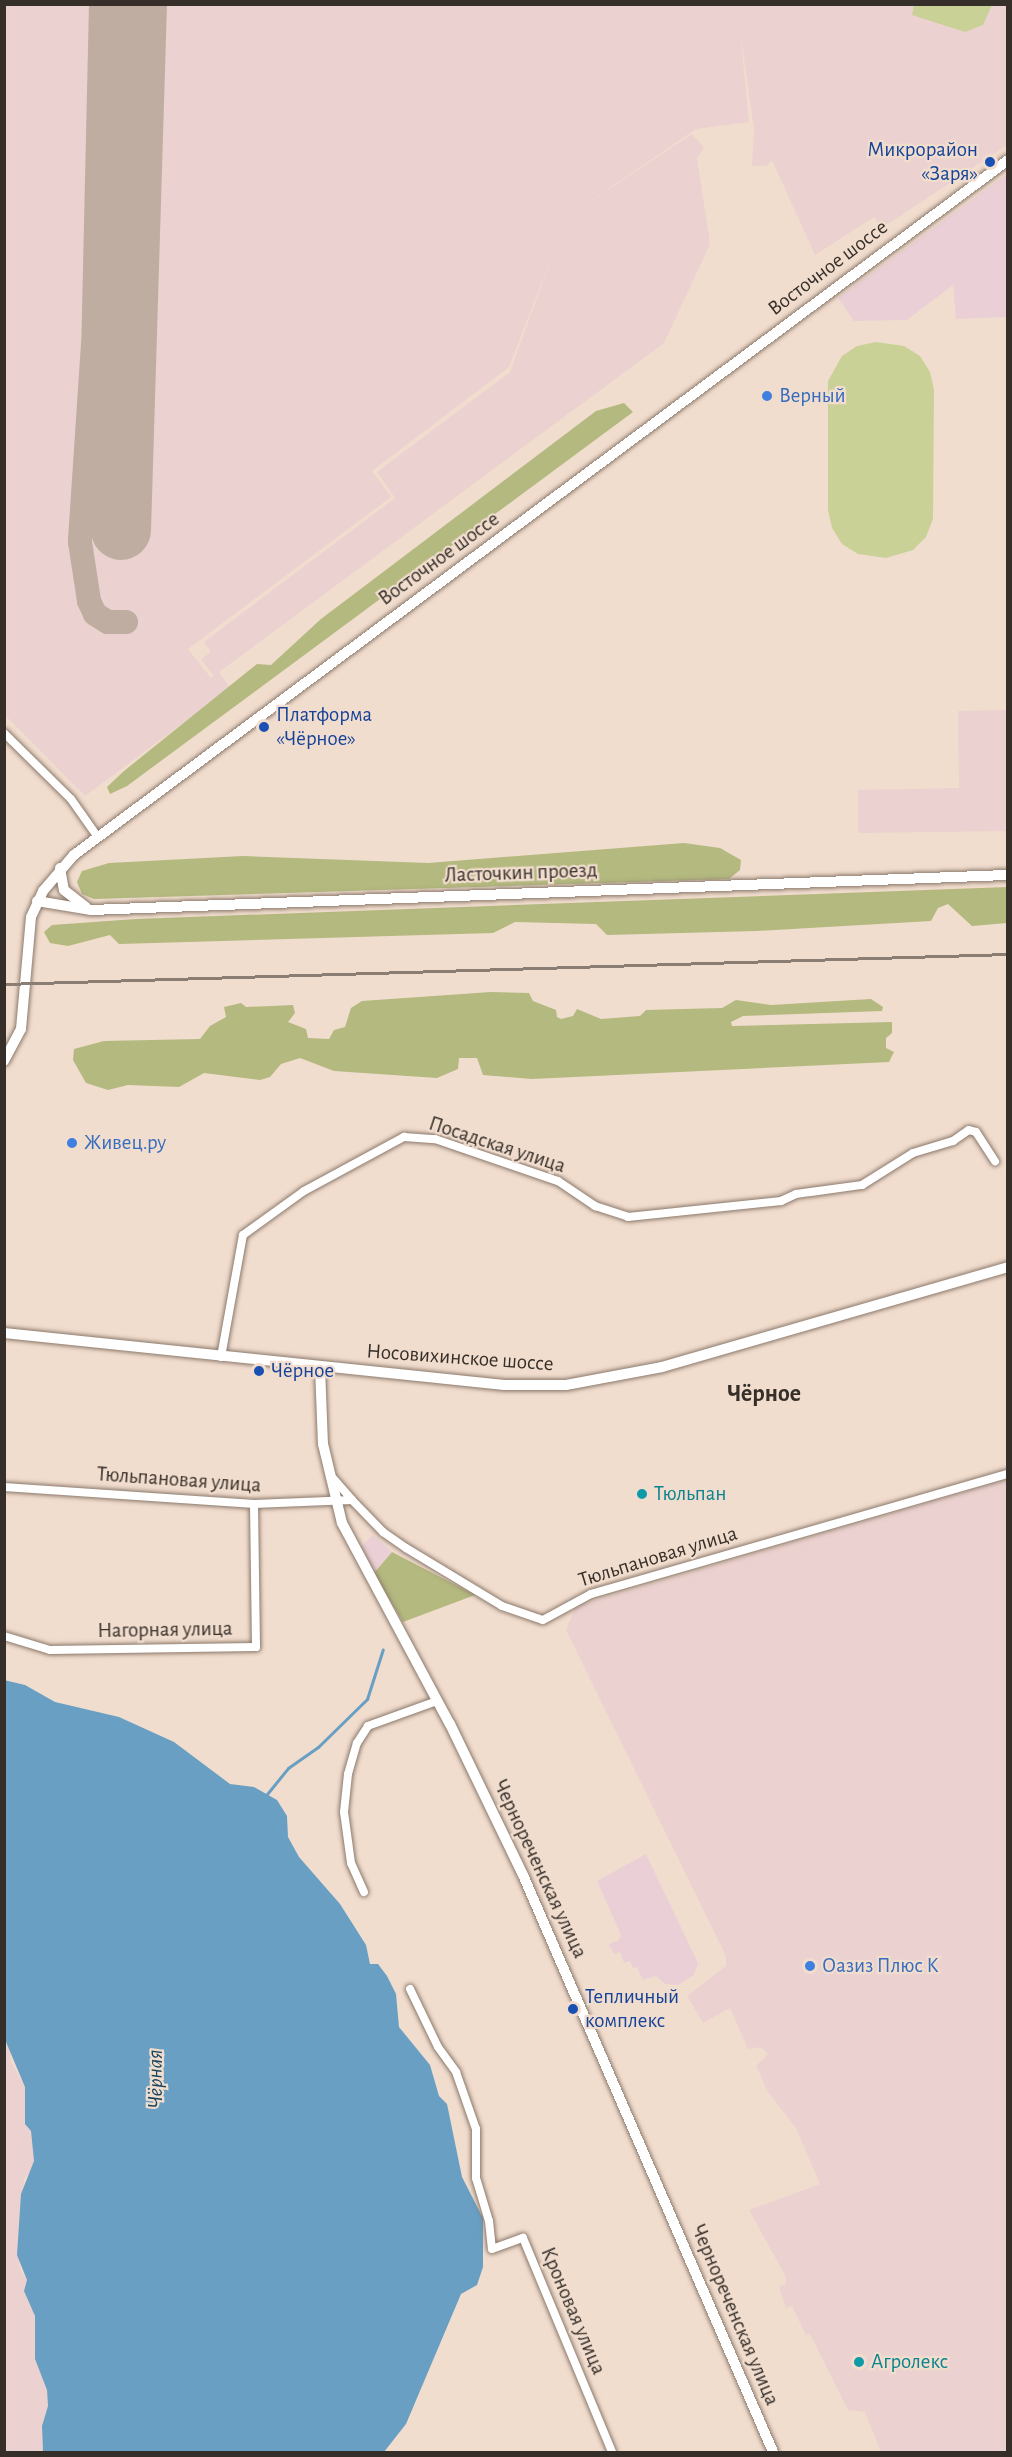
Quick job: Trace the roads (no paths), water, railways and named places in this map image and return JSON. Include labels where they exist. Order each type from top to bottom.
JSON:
[{"type":"main road","name":"Восточное шоссе","points":[[4,1060],[21,1029],[26,938],[38,900],[60,868],[97,836],[1008,160]]},
{"type":"main road","points":[[60,868],[64,890],[72,900],[91,910]]},
{"type":"main road","name":"Ласточкин проезд","points":[[38,900],[91,910],[1008,875]]},
{"type":"main road","name":"Носовихинское шоссе","points":[[4,1333],[504,1385],[582,1383],[662,1367],[1008,1267]]},
{"type":"main road","name":"Чернореченская улица","points":[[320,1367],[322,1430],[328,1473],[335,1501],[349,1539],[438,1701],[523,1875],[773,2452]]},
{"type":"street","points":[[4,734],[71,800],[97,836]]},
{"type":"street","name":"Посадская улица","points":[[221,1357],[243,1235],[304,1191],[390,1141],[404,1137],[435,1139],[558,1181],[595,1206],[628,1216],[781,1201],[796,1194],[862,1185],[913,1153],[953,1141],[969,1130],[976,1132],[995,1161]]},
{"type":"street","name":"Тюльпановая улица","points":[[328,1473],[383,1532],[406,1548],[502,1606],[543,1620],[591,1594],[1008,1474]]},
{"type":"street","name":"Тюльпановая улица","points":[[4,1487],[254,1504],[351,1500]]},
{"type":"street","name":"Нагорная улица","points":[[4,1636],[50,1650],[256,1647],[254,1504]]},
{"type":"street","points":[[364,1892],[351,1863],[344,1812],[348,1774],[357,1743],[368,1726],[438,1701]]},
{"type":"street","name":"Кроновая улица","points":[[410,1989],[438,2047],[456,2072],[476,2129],[476,2178],[489,2221],[492,2249],[523,2238],[612,2452]]},
{"type":"water","name":"Чёрная","points":[[4,1680],[25,1685],[55,1702],[119,1717],[174,1742],[230,1784],[254,1787],[277,1800],[287,1816],[288,1837],[299,1857],[340,1904],[366,1945],[370,1964],[378,1964],[396,1994],[399,2027],[430,2065],[439,2096],[447,2104],[462,2177],[483,2218],[483,2267],[477,2285],[461,2294],[406,2424],[384,2452],[43,2452],[42,2426],[48,2406],[47,2390],[35,2359],[35,2316],[24,2291],[27,2280],[17,2255],[21,2194],[34,2161],[31,2131],[25,2124],[25,2087],[6,2042]]},
{"type":"waterway","points":[[267,1794],[288,1768],[318,1747],[367,1699],[383,1649]]},
{"type":"railway","points":[[4,984],[1008,954]]},
{"type":"place","name":"Микрорайон «Заря»","points":[[990,162]]},
{"type":"place","name":"Верный","points":[[767,396]]},
{"type":"place","name":"Платформа «Чёрное»","points":[[264,727]]},
{"type":"place","name":"Живец.ру","points":[[72,1143]]},
{"type":"place","name":"Чёрное","points":[[259,1371]]},
{"type":"place","name":"Тюльпан","points":[[642,1494]]},
{"type":"place","name":"Оазиз Плюс К","points":[[810,1966]]},
{"type":"place","name":"Тепличный комплекс","points":[[573,2009]]},
{"type":"place","name":"Агролекс","points":[[859,2362]]},
{"type":"district","name":"Чёрное","points":[[764,1395]]}]
